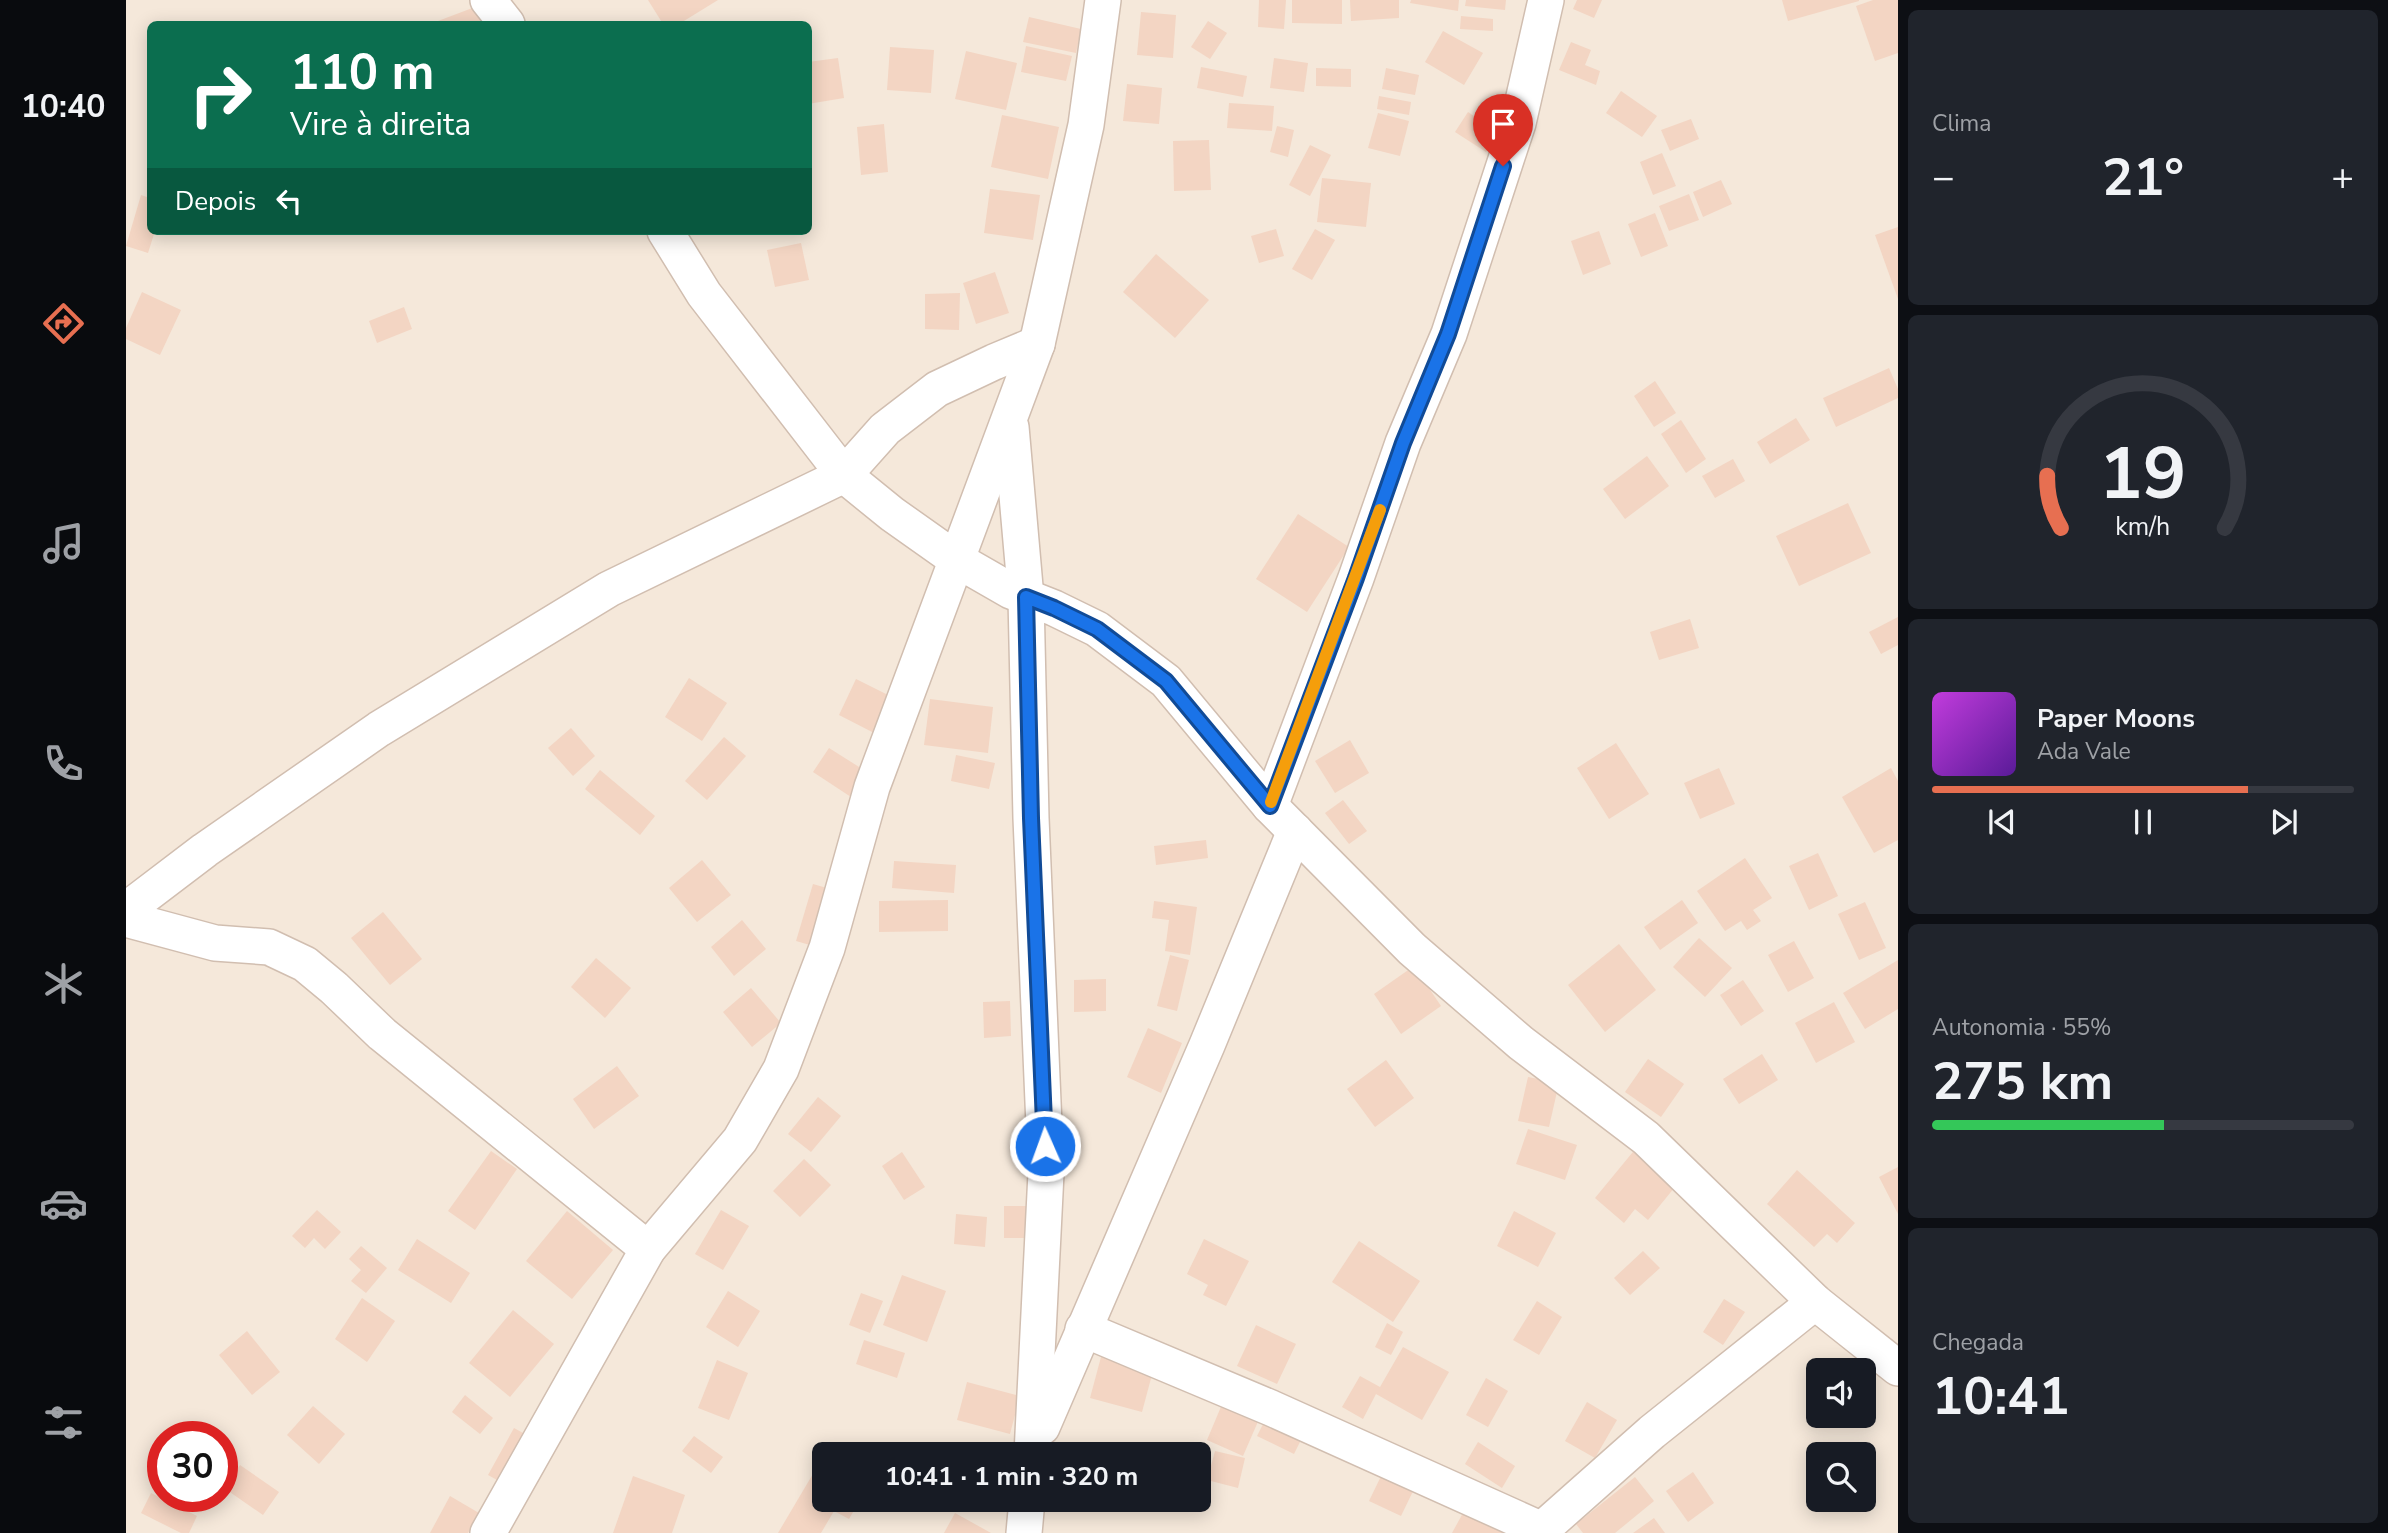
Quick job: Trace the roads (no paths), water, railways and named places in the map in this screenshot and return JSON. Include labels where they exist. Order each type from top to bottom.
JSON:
[{"type":"street","points":[[488,1533],[648,1249],[740,1140],[781,1069],[827,948],[872,787],[1037,344],[1086,125],[1103,0]]},
{"type":"street","points":[[1270,806],[1356,578],[1403,443],[1448,334],[1518,123],[1546,0]]},
{"type":"street","points":[[667,235],[704,294],[844,475],[892,514],[957,560],[1026,597],[1097,629],[1166,681],[1270,806],[1412,948],[1521,1043],[1646,1138],[1815,1302],[1898,1368]]},
{"type":"street","points":[[126,910],[205,850],[379,729],[609,589],[844,475],[885,429],[937,389],[1037,344]]},
{"type":"street","points":[[1010,419],[1026,597],[1031,818],[1046,1173],[1033,1442]]},
{"type":"street","points":[[1036,1442],[1295,831]]},
{"type":"street","points":[[126,919],[215,943],[268,947],[305,964],[382,1034],[648,1249]]},
{"type":"street","points":[[1083,1329],[1271,1408],[1540,1531],[1652,1432],[1815,1302]]},
{"type":"street","points":[[1024,1533],[1026,1512]]}]
